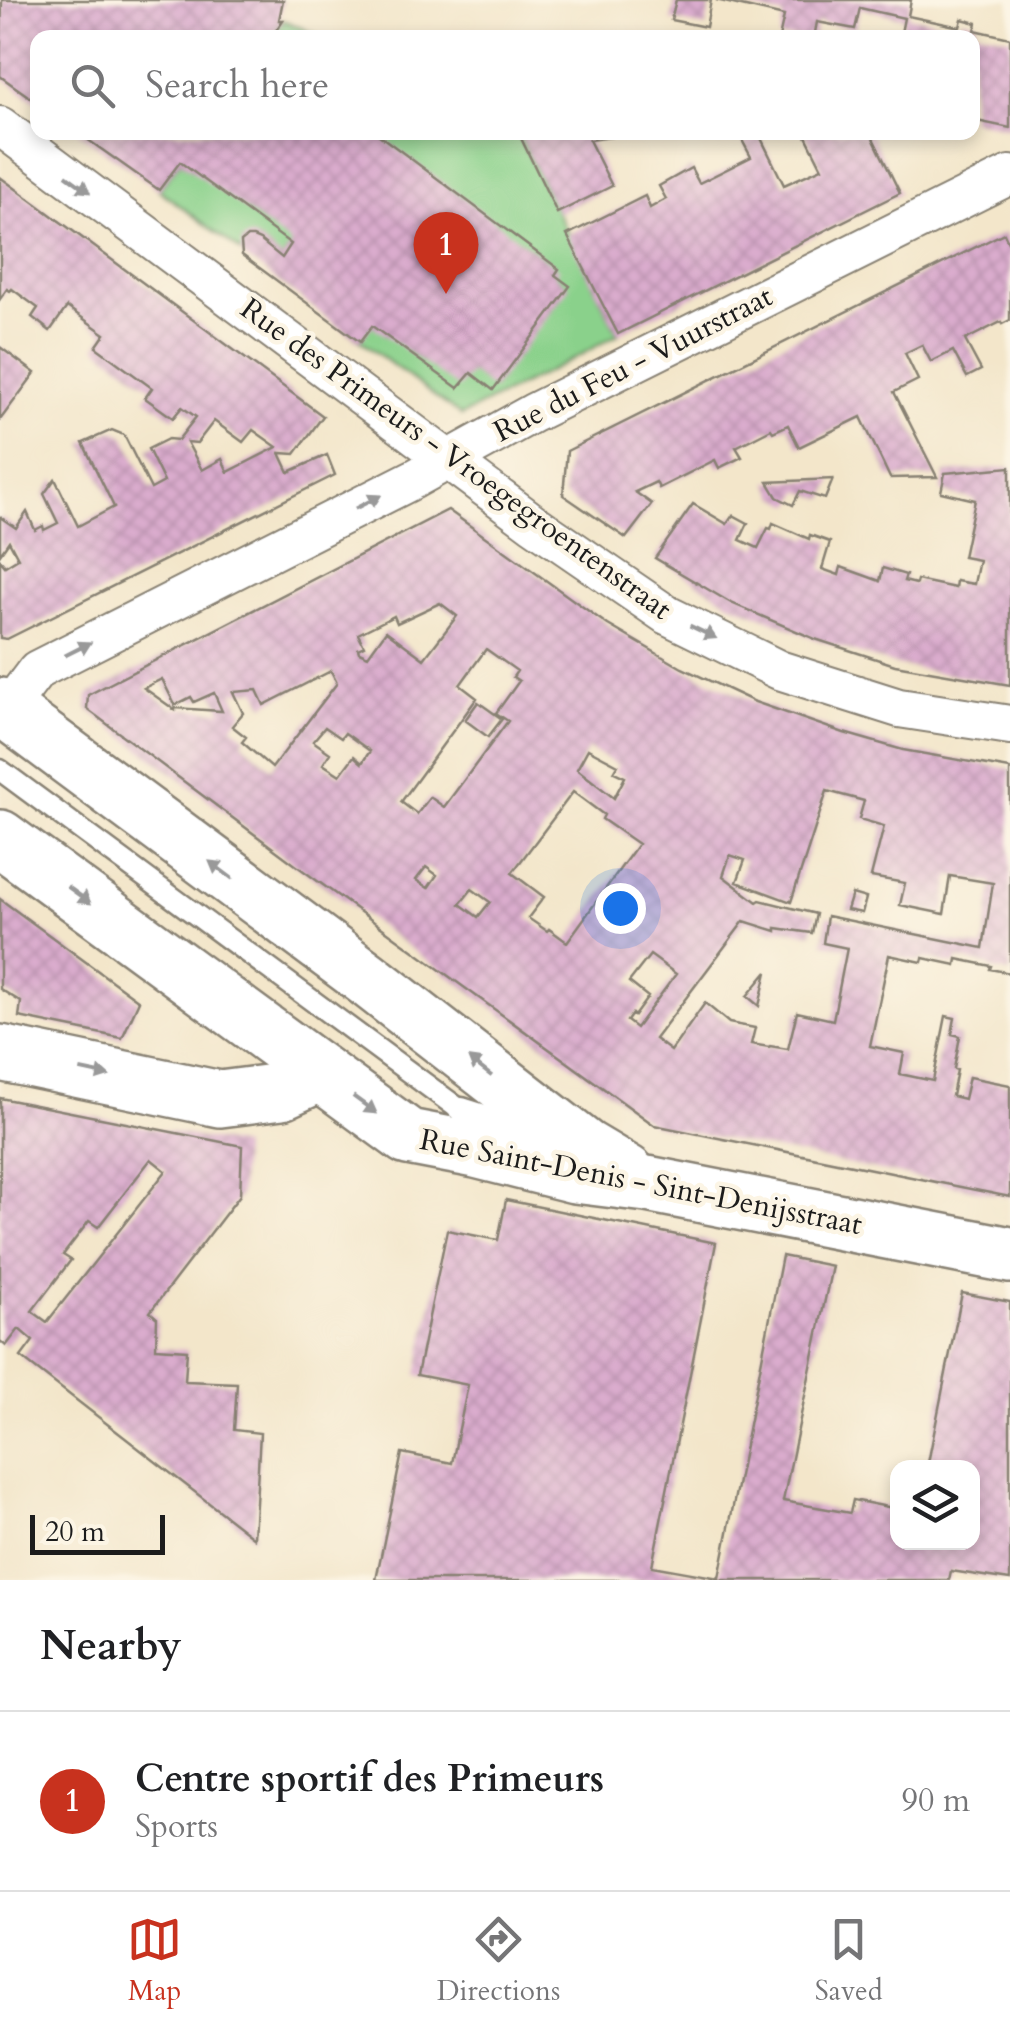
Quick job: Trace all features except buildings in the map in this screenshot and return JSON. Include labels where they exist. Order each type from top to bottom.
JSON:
[{"type":"main road","points":[[3,708],[366,978],[585,1148],[648,1184]]},
{"type":"main road","name":"Rue Saint-Denis - Sint-Denijsstraat","points":[[0,838],[408,1137],[575,1175],[648,1184],[1010,1255]]},
{"type":"main road","points":[[0,1053],[220,1099],[282,1091],[321,1073]]},
{"type":"street","name":"Rue des Primeurs - Vroegegroentenstraat","points":[[0,126],[533,523],[667,614],[779,670],[899,708],[1010,725]]},
{"type":"street","name":"Rue du Feu - Vuurstraat","points":[[3,708],[37,670],[450,459],[533,412],[1010,174]]},
{"type":"lane","points":[[0,770],[455,1106],[515,1160]]},
{"type":"lane","points":[[455,1106],[585,1148]]},
{"type":"green space","points":[[283,20],[306,30],[276,30]]},
{"type":"green space","points":[[196,140],[521,140],[618,334],[461,416],[159,190]]},
{"type":"place","name":"Centre sportif des Primeurs","points":[[446,294]]}]
